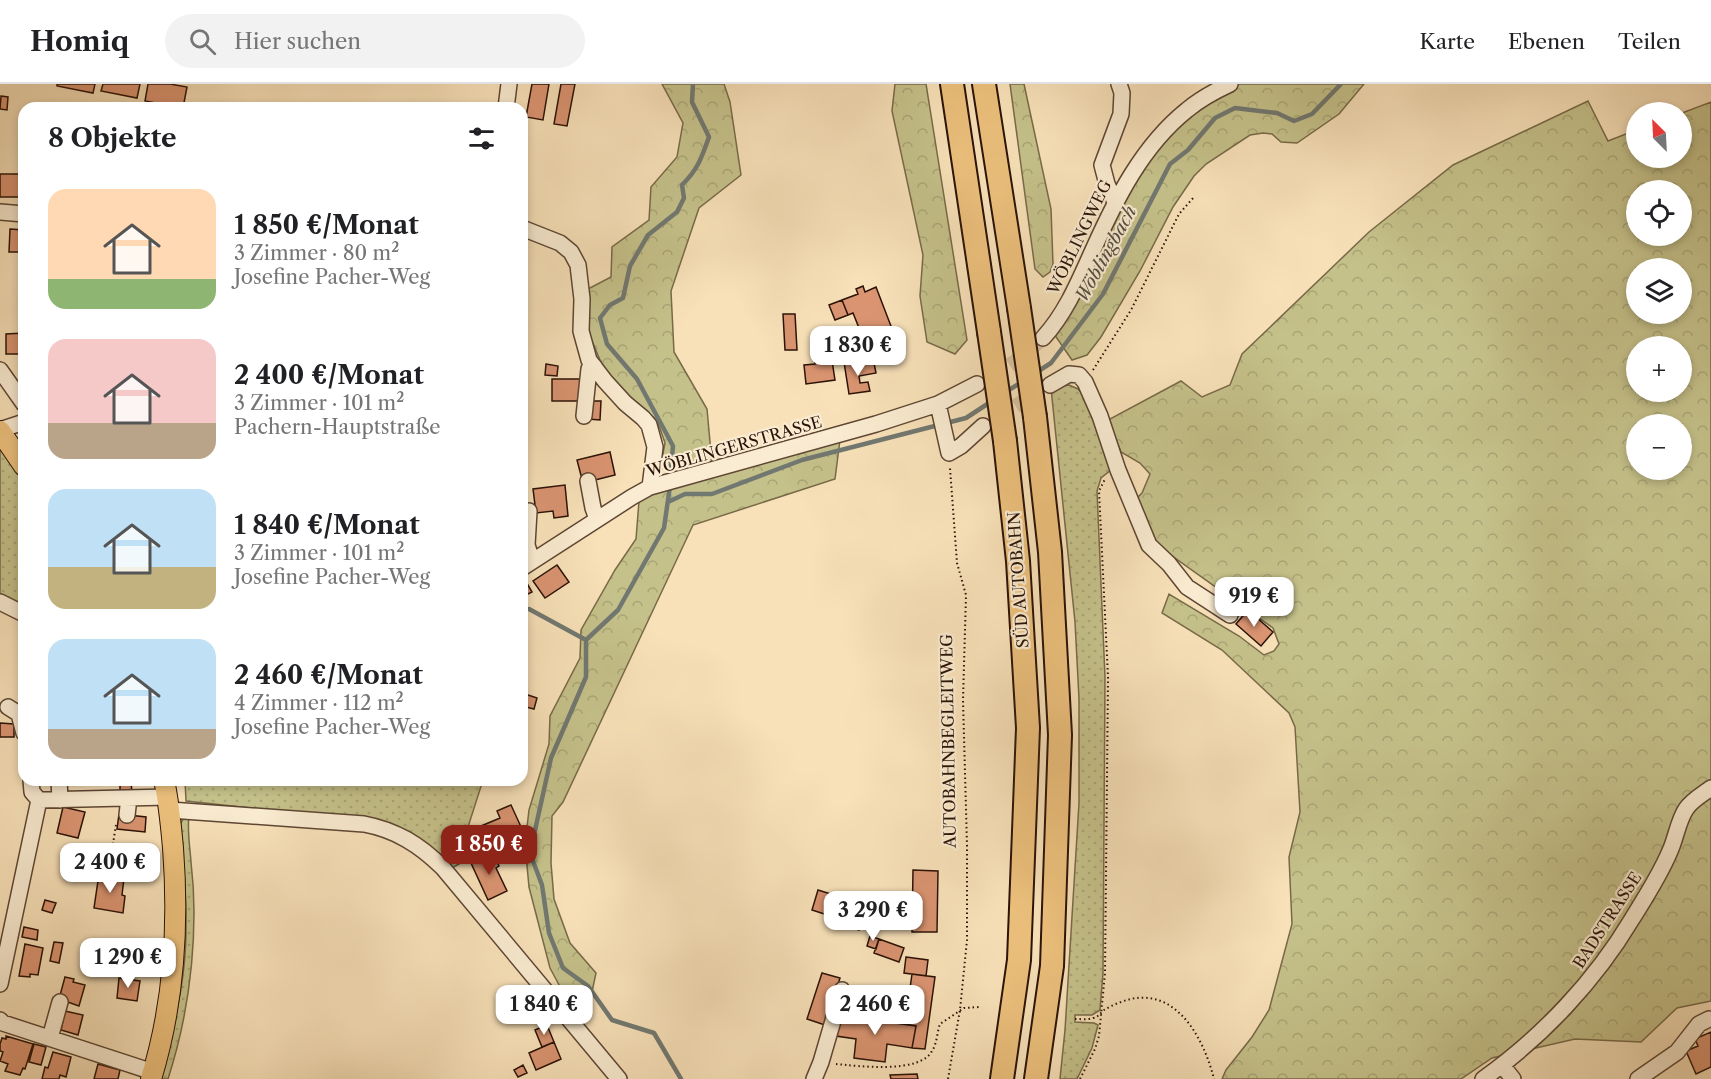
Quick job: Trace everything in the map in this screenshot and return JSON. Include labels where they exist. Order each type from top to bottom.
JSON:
[{"type":"highway","name":"SÜD AUTOBAHN","points":[[952,84],[1005,441],[1018,561],[1028,728],[1019,960],[1002,1079]]},
{"type":"highway","name":"SÜD AUTOBAHN","points":[[984,84],[1035,417],[1050,552],[1060,735],[1052,966],[1036,1079]]},
{"type":"main road","points":[[0,431],[18,456]]},
{"type":"main road","points":[[152,1076],[170,994],[176,941],[175,872],[167,796]]},
{"type":"street","points":[[507,102],[509,84]]},
{"type":"street","points":[[1114,202],[1102,165],[1121,114],[1122,93],[1119,84]]},
{"type":"street","name":"WÖBLINGWEG","points":[[1043,338],[1060,316],[1074,292],[1114,202],[1134,171],[1170,124],[1188,108],[1230,84]]},
{"type":"street","points":[[0,212],[18,214]]},
{"type":"street","points":[[528,230],[560,243],[571,252],[578,265],[582,299],[581,331],[589,360],[605,381],[649,425],[655,447],[656,485]]},
{"type":"street","points":[[584,416],[589,369],[594,366]]},
{"type":"street","points":[[0,370],[18,396]]},
{"type":"street","points":[[1050,386],[1069,374],[1079,375],[1085,382],[1149,545],[1169,564],[1187,588],[1230,615]]},
{"type":"street","points":[[977,384],[939,406],[949,453],[961,446],[983,426]]},
{"type":"street","name":"WÖBLINGERSTRASSE","points":[[528,564],[597,519],[656,485],[939,406]]},
{"type":"street","points":[[0,431],[18,424]]},
{"type":"street","points":[[588,481],[597,519]]},
{"type":"street","points":[[528,528],[529,511]]},
{"type":"street","points":[[0,602],[18,611]]},
{"type":"street","points":[[8,707],[18,713]]},
{"type":"street","points":[[32,786],[32,792],[39,800],[167,796],[364,824],[391,831],[415,844],[443,868],[619,1079]]},
{"type":"street","points":[[59,786],[60,800]]},
{"type":"street","name":"BADSTRASSE","points":[[1483,1079],[1502,1065],[1564,1009],[1590,979],[1632,920],[1655,880],[1670,851],[1686,808],[1711,788]]},
{"type":"street","points":[[125,798],[127,815]]},
{"type":"street","points":[[0,984],[39,800]]},
{"type":"street","points":[[814,1079],[842,990]]},
{"type":"street","points":[[50,1038],[60,1002]]},
{"type":"street","points":[[1638,1079],[1677,1052],[1699,1024],[1709,1018]]},
{"type":"street","points":[[0,1020],[152,1076]]},
{"type":"street","points":[[1502,1065],[1513,1079]]},
{"type":"path","points":[[1085,382],[1131,309],[1179,214],[1194,197]]},
{"type":"path","name":"AUTOBAHNBEGLEITWEG","points":[[948,1079],[960,1010],[967,940],[963,700],[966,595],[957,563],[949,453]]},
{"type":"path","points":[[1080,1079],[1095,1049],[1106,974],[1108,677],[1099,491],[1103,480],[1118,470]]},
{"type":"path","points":[[110,862],[125,798]]},
{"type":"path","points":[[1075,1019],[1091,1019],[1118,1002],[1132,998],[1154,997],[1164,1001],[1174,1007],[1194,1032],[1214,1079]]},
{"type":"path","points":[[821,1062],[889,1067],[923,1060],[932,1054],[940,1024],[960,1010],[979,1007]]},
{"type":"green space","points":[[662,84],[724,84],[730,102],[741,175],[699,208],[671,291],[674,352],[707,409],[712,464],[660,469],[665,443],[657,420],[636,403],[603,367],[589,334],[588,289],[611,277],[612,247],[649,220],[651,187],[677,157],[683,123]]},
{"type":"green space","points":[[895,84],[926,84],[967,340],[955,354],[927,342],[920,296],[923,255],[892,111]]},
{"type":"green space","points":[[1010,84],[1024,84],[1051,209],[1053,264],[1050,272],[1043,277],[1035,269]]},
{"type":"green space","points":[[1227,84],[1364,84],[1339,114],[1297,143],[1281,142],[1272,134],[1250,135],[1206,164],[1194,176],[1173,207],[1140,271],[1101,337],[1087,355],[1072,360],[1054,334],[1138,174],[1174,128]]},
{"type":"green space","points":[[1588,101],[1608,141],[1626,134],[1626,168],[1692,168],[1692,109],[1711,102],[1711,1001],[1677,1008],[1641,1042],[1575,1039],[1492,1058],[1461,1079],[1222,1079],[1269,1010],[1292,924],[1289,857],[1300,812],[1295,727],[1289,713],[1222,650],[1162,613],[1169,594],[1239,636],[1264,655],[1274,651],[1279,644],[1273,628],[1172,556],[1158,552],[1137,498],[1142,493],[1150,474],[1140,463],[1121,452],[1108,420],[1181,381],[1202,397],[1230,385],[1242,354],[1369,232],[1453,165]]},
{"type":"green space","points":[[1069,385],[1084,395],[1111,470],[1101,478],[1097,491],[1105,677],[1103,973],[1100,1010],[1092,1015],[1075,1015],[1075,1022],[1098,1025],[1092,1048],[1077,1079],[1060,1079],[1079,803],[1079,699],[1075,622],[1051,388]]},
{"type":"green space","points":[[840,440],[835,479],[693,525],[563,802],[552,816],[551,863],[554,899],[570,943],[596,973],[588,1011],[565,996],[550,968],[529,887],[525,844],[529,810],[549,744],[550,716],[580,658],[581,630],[615,570],[636,539],[639,501],[655,491]]},
{"type":"green space","points":[[0,448],[18,474],[18,604],[0,597]]},
{"type":"green space","points":[[185,786],[481,786],[468,827],[480,852],[452,868],[428,844],[408,831],[370,818],[186,801]]},
{"type":"green space","points":[[189,816],[188,833],[194,906],[190,975],[184,1018],[174,1059],[168,1079],[160,1079],[177,1009],[184,966],[186,913],[180,824],[184,818]]},
{"type":"building","points":[[57,84],[95,84],[93,93],[57,86]]},
{"type":"building","points":[[103,84],[140,84],[137,98],[101,91]]},
{"type":"building","points":[[148,84],[187,87],[184,102],[145,101]]},
{"type":"building","points":[[532,84],[549,84],[543,120],[528,117]]},
{"type":"building","points":[[561,84],[575,84],[567,126],[554,124]]},
{"type":"building","points":[[1,96],[8,97],[7,110],[0,109]]},
{"type":"building","points":[[0,174],[18,174],[18,197],[0,197]]},
{"type":"building","points":[[10,229],[18,230],[18,252],[9,252]]},
{"type":"building","points":[[863,286],[865,292],[876,287],[899,347],[871,358],[853,313],[848,315],[842,300],[858,294],[856,289]]},
{"type":"building","points":[[842,300],[848,315],[835,320],[829,305]]},
{"type":"building","points":[[783,314],[795,314],[797,350],[785,350]]},
{"type":"building","points":[[18,333],[18,354],[6,354],[6,334]]},
{"type":"building","points":[[824,358],[825,362],[832,361],[835,380],[806,384],[804,365],[815,364],[815,359]]},
{"type":"building","points":[[852,360],[853,366],[874,363],[876,373],[859,376],[860,383],[868,382],[870,391],[849,394],[844,362]]},
{"type":"building","points":[[546,364],[558,366],[557,376],[545,375]]},
{"type":"building","points":[[552,379],[584,379],[584,401],[552,401]]},
{"type":"building","points":[[588,401],[601,401],[600,420],[588,419]]},
{"type":"building","points":[[610,452],[615,475],[583,483],[577,460]]},
{"type":"building","points":[[565,485],[568,516],[554,518],[553,511],[536,513],[533,489]]},
{"type":"building","points":[[557,565],[569,582],[545,598],[533,581]]},
{"type":"building","points":[[1248,610],[1273,632],[1261,646],[1236,624]]},
{"type":"building","points":[[528,695],[537,698],[534,709],[528,708]]},
{"type":"building","points":[[0,723],[14,724],[14,737],[0,737]]},
{"type":"building","points":[[120,786],[131,786],[132,793],[120,793]]},
{"type":"building","points":[[511,805],[522,829],[507,835],[506,832],[481,843],[474,829],[500,818],[497,811]]},
{"type":"building","points":[[63,807],[85,812],[78,838],[57,833]]},
{"type":"building","points":[[119,814],[146,817],[145,832],[117,829]]},
{"type":"building","points":[[493,853],[499,866],[496,868],[507,891],[488,900],[471,863]]},
{"type":"building","points":[[913,870],[938,871],[937,932],[912,932]]},
{"type":"building","points":[[99,874],[124,878],[123,913],[94,908]]},
{"type":"building","points":[[818,890],[850,900],[851,897],[869,902],[867,906],[881,910],[876,928],[861,923],[859,930],[842,924],[843,920],[812,910]]},
{"type":"building","points":[[45,900],[56,903],[52,913],[42,910]]},
{"type":"building","points":[[24,927],[38,930],[37,940],[22,937]]},
{"type":"building","points":[[870,936],[879,939],[876,949],[867,946]]},
{"type":"building","points":[[879,939],[904,948],[899,962],[874,953]]},
{"type":"building","points":[[54,942],[63,943],[59,963],[50,961]]},
{"type":"building","points":[[25,944],[43,948],[38,975],[19,976]]},
{"type":"building","points":[[906,957],[928,960],[926,976],[904,973]]},
{"type":"building","points":[[822,973],[840,978],[825,1025],[807,1019]]},
{"type":"building","points":[[912,974],[935,977],[925,1049],[912,1048],[916,1026],[905,1024]]},
{"type":"building","points":[[65,977],[85,985],[79,1006],[59,999]]},
{"type":"building","points":[[119,978],[140,981],[137,1001],[117,998]]},
{"type":"building","points":[[65,1011],[83,1015],[78,1035],[61,1030]]},
{"type":"building","points":[[839,1015],[916,1026],[912,1048],[887,1044],[885,1062],[854,1058],[856,1039],[836,1036]]},
{"type":"building","points":[[547,1025],[554,1042],[542,1047],[535,1030]]},
{"type":"building","points":[[1711,1032],[1711,1067],[1696,1074],[1686,1051],[1698,1046],[1695,1039]]},
{"type":"building","points":[[6,1036],[33,1044],[25,1069],[23,1068],[20,1075],[5,1071],[8,1064],[0,1061],[3,1052],[0,1051],[0,1044],[2,1038],[6,1039]]},
{"type":"building","points":[[554,1042],[561,1059],[536,1070],[529,1053]]},
{"type":"building","points":[[34,1044],[46,1047],[41,1065],[29,1062]]},
{"type":"building","points":[[53,1052],[71,1057],[66,1077],[60,1075],[59,1079],[42,1079],[45,1067],[48,1068]]},
{"type":"building","points":[[98,1064],[120,1070],[118,1079],[94,1079]]},
{"type":"building","points":[[523,1065],[527,1073],[518,1077],[514,1070]]},
{"type":"building","points":[[917,1074],[918,1079],[891,1079],[890,1075]]},
{"type":"waterway","points":[[670,478],[673,446],[637,379],[607,344],[600,318],[610,305],[623,298],[630,266],[648,235],[677,212],[684,198],[682,185],[696,168],[704,151],[709,137],[692,102],[693,84]]},
{"type":"waterway","name":"Wöblingbach","points":[[1037,372],[1051,363],[1103,294],[1170,164],[1188,150],[1215,118],[1235,108],[1277,113],[1294,121],[1312,114],[1341,84]]},
{"type":"waterway","name":"Wöblingbach","points":[[1004,393],[1022,382]]},
{"type":"waterway","name":"Wöblingbach","points":[[668,502],[685,494],[712,494],[802,460],[966,418],[992,401]]},
{"type":"waterway","points":[[670,486],[664,528],[618,610],[586,640],[586,677],[551,758],[530,853],[542,885],[549,933],[563,968],[588,986],[612,1020],[654,1033],[681,1079]]},
{"type":"waterway","points":[[529,609],[586,640]]},
{"type":"tunnel","points":[[990,377],[1015,362],[1043,338]]},
{"type":"tunnel","points":[[996,418],[1039,392]]}]
